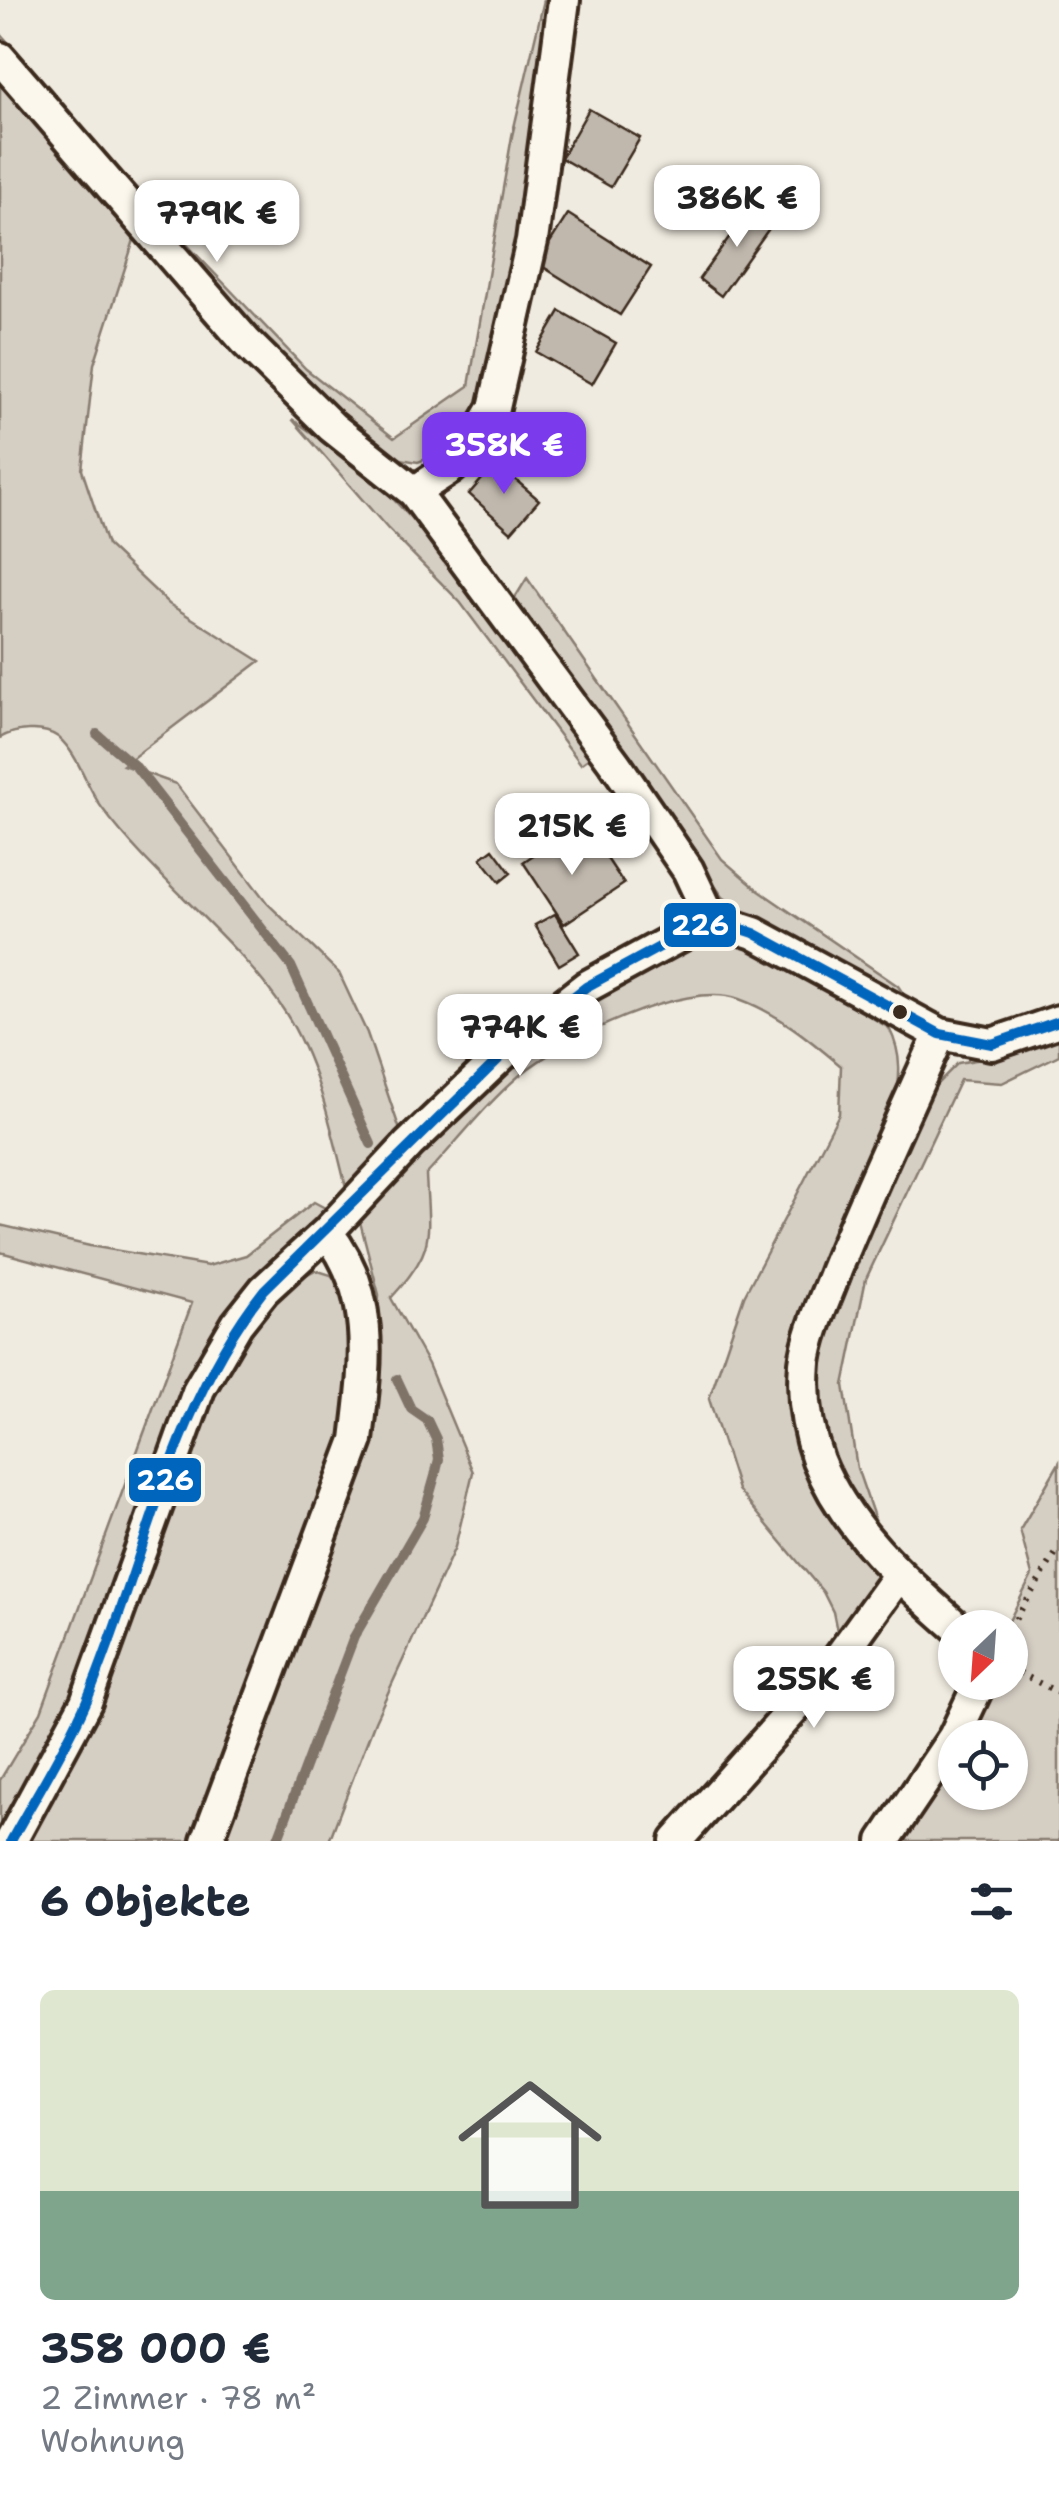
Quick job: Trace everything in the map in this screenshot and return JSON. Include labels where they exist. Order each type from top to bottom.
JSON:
[{"type":"street","points":[[414,492],[470,449],[494,408],[532,240],[564,0]]},
{"type":"street","points":[[0,58],[247,344],[332,427],[414,492],[616,765],[688,870],[711,919]]},
{"type":"street","points":[[11,1841],[86,1702],[199,1388],[236,1324],[264,1290],[328,1232],[409,1144],[528,1031],[601,979],[711,919],[754,933],[940,1034],[992,1044],[1059,1021]]},
{"type":"street","points":[[938,1611],[898,1576],[834,1493],[818,1461],[805,1407],[806,1363],[813,1329],[859,1212],[940,1034]]},
{"type":"street","points":[[206,1841],[357,1440],[365,1374],[360,1298],[353,1268],[328,1232]]},
{"type":"street","points":[[676,1841],[836,1662],[898,1576]]},
{"type":"street","points":[[884,1841],[954,1737],[971,1700]]},
{"type":"path","points":[[1021,1610],[1059,1548]]},
{"type":"path","points":[[1028,1678],[1059,1694]]},
{"type":"shaded area","points":[[544,0],[550,0],[531,184],[481,401],[463,431],[440,454],[418,462],[395,458],[299,384],[0,44],[0,33],[152,208],[306,369],[394,438],[469,386],[512,136]]},
{"type":"shaded area","points":[[0,82],[134,240],[94,364],[82,470],[107,545],[169,604],[260,661],[123,765],[176,784],[268,904],[339,973],[367,1033],[403,1139],[349,1199],[308,1056],[285,1012],[265,985],[123,834],[58,737],[29,730],[0,738]]},
{"type":"shaded area","points":[[292,419],[366,470],[424,532],[592,756],[581,764],[460,602],[388,529]]},
{"type":"shaded area","points":[[527,578],[722,859],[758,890],[898,986],[915,1011],[799,937],[741,911],[723,897],[510,606]]},
{"type":"shaded area","points":[[728,943],[769,955],[889,1028],[897,1048],[895,1107],[794,1385],[893,1583],[838,1636],[833,1612],[823,1592],[738,1490],[709,1399],[744,1296],[839,1114],[841,1066],[780,1019],[739,999],[716,995],[688,998],[625,1016],[564,1046],[520,1075],[426,1175],[427,1242],[416,1267],[391,1298],[428,1364],[473,1472],[455,1547],[375,1721],[329,1841],[219,1841],[375,1375],[379,1295],[358,1214],[522,1053],[605,991],[697,944]]},
{"type":"shaded area","points":[[1059,1034],[1059,1055],[1002,1083],[960,1080],[866,1279],[844,1385],[857,1468],[882,1540],[846,1487],[820,1437],[815,1378],[827,1314],[918,1103],[958,1063],[1011,1054]]},
{"type":"shaded area","points":[[314,1202],[327,1209],[232,1310],[199,1358],[81,1685],[0,1837],[0,1780],[41,1712],[192,1303],[0,1252],[0,1225],[90,1246],[208,1266],[246,1255]]},
{"type":"shaded area","points":[[315,1270],[331,1275],[346,1290],[350,1397],[343,1442],[194,1841],[22,1841],[202,1409],[236,1349],[263,1312],[296,1281]]},
{"type":"shaded area","points":[[1059,1463],[1059,1841],[884,1841],[938,1752],[938,1810],[1028,1810],[1028,1720],[958,1720],[970,1700],[1028,1700],[1028,1610],[1014,1610],[1032,1575],[1020,1530]]},
{"type":"building","points":[[589,109],[640,138],[611,187],[561,158]]},
{"type":"building","points":[[753,204],[775,220],[721,296],[699,279]]},
{"type":"building","points":[[568,214],[651,267],[620,315],[537,263]]},
{"type":"building","points":[[560,311],[616,343],[592,384],[536,352]]},
{"type":"building","points":[[525,428],[551,445],[533,472],[507,455]]},
{"type":"building","points":[[496,463],[539,500],[511,532],[469,494]]},
{"type":"building","points":[[563,835],[578,858],[598,845],[624,884],[564,924],[523,862]]},
{"type":"building","points":[[493,849],[511,873],[500,882],[481,858]]},
{"type":"building","points":[[555,914],[579,953],[559,965],[535,925]]},
{"type":"waterway","points":[[97,734],[136,767],[291,966],[371,1144]]},
{"type":"waterway","points":[[277,1841],[354,1637],[423,1518],[435,1476],[439,1459],[436,1439],[427,1420],[411,1409],[397,1379]]},
{"type":"transit line","name":"226","points":[[11,1841],[87,1700],[182,1436],[232,1336],[264,1290],[518,1040],[586,987],[711,919],[754,933],[940,1034],[992,1044],[1059,1021]]}]
